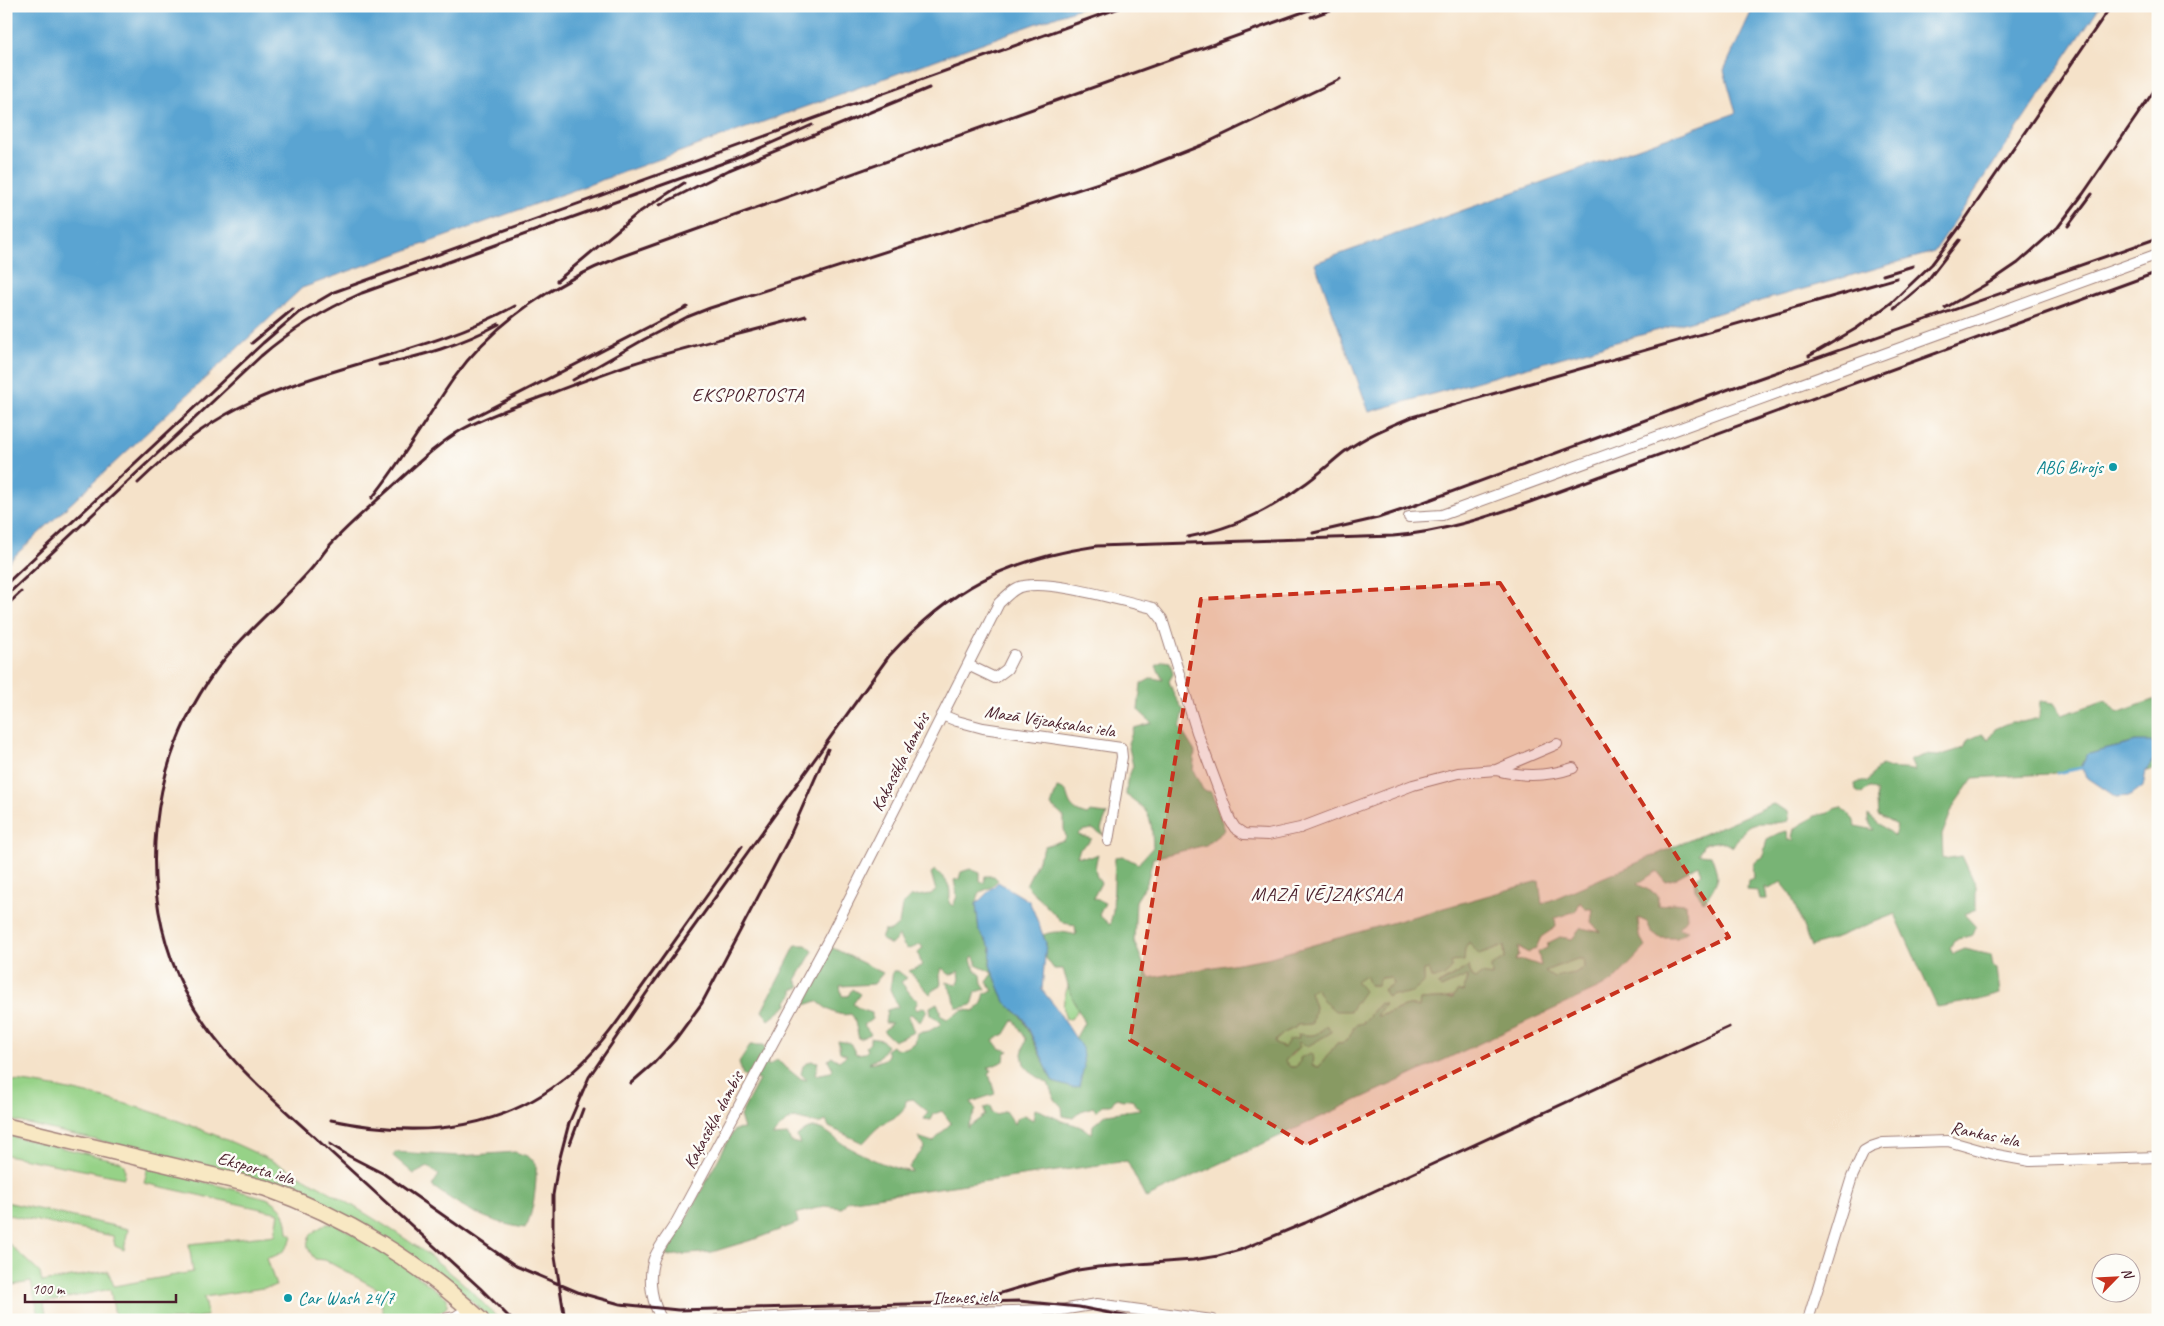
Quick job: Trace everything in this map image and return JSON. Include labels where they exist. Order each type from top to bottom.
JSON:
[{"type":"street","points":[[1409,517],[1442,515],[2158,254]]},
{"type":"street","name":"Kaķasēkļa dambis","points":[[662,1320],[655,1308],[651,1282],[653,1261],[678,1221],[832,933],[1000,603],[1011,591],[1023,586],[1046,586],[1153,608],[1162,619],[1197,732],[1230,820],[1235,828],[1244,834],[1268,835],[1300,828],[1413,785],[1458,773],[1496,770]]},
{"type":"street","points":[[968,665],[995,678],[1007,669],[1014,655]]},
{"type":"street","name":"Mazā Vējzaķsalas iela","points":[[942,715],[983,728],[1121,748],[1122,757],[1108,841]]},
{"type":"street","points":[[1496,770],[1557,744]]},
{"type":"street","points":[[1496,770],[1514,775],[1539,775],[1556,774],[1573,768]]},
{"type":"street","name":"Eksporta iela","points":[[6,1126],[264,1188],[288,1197],[347,1225],[396,1253],[438,1282],[481,1320]]},
{"type":"street","name":"Rankas iela","points":[[1808,1320],[1852,1178],[1864,1151],[1870,1147],[1883,1143],[1948,1141],[1997,1155],[2030,1161],[2158,1157]]},
{"type":"street","name":"Ilzenes iela","points":[[717,1320],[1061,1310],[1097,1304],[1212,1320]]},
{"type":"street","points":[[440,1320],[455,1318],[469,1308]]},
{"type":"highlighted area","points":[[1500,583],[1729,937],[1306,1145],[1130,1040],[1201,599]]},
{"type":"green space","points":[[1163,661],[1170,662],[1173,674],[1169,681],[1174,695],[1184,711],[1180,728],[1195,752],[1193,770],[1203,790],[1211,792],[1225,830],[1206,845],[1153,858],[1147,883],[1136,901],[1134,941],[1149,978],[1267,958],[1539,881],[1542,904],[1773,804],[1789,812],[1788,821],[1750,825],[1745,829],[1733,847],[1721,841],[1704,844],[1698,854],[1711,855],[1717,880],[1704,902],[1695,890],[1694,880],[1702,873],[1699,865],[1674,879],[1665,881],[1657,871],[1637,884],[1658,895],[1658,906],[1672,903],[1686,904],[1687,918],[1678,928],[1688,931],[1677,938],[1660,938],[1651,931],[1647,922],[1638,918],[1639,936],[1646,947],[1612,982],[1146,1198],[1127,1161],[847,1201],[842,1208],[824,1206],[796,1214],[798,1223],[755,1239],[712,1252],[666,1256],[734,1130],[744,1129],[740,1116],[759,1080],[743,1076],[739,1062],[750,1045],[764,1045],[768,1066],[777,1060],[799,1078],[807,1080],[801,1074],[803,1066],[811,1061],[818,1062],[815,1075],[831,1072],[833,1069],[828,1060],[832,1057],[839,1061],[847,1055],[840,1052],[838,1041],[850,1043],[856,1054],[865,1053],[868,1050],[866,1047],[870,1043],[870,1038],[882,1040],[887,1046],[878,1058],[869,1063],[880,1061],[887,1057],[886,1050],[892,1046],[895,1049],[906,1048],[915,1043],[917,1033],[929,1031],[941,1024],[940,1021],[931,1015],[930,1007],[937,1003],[940,1015],[947,1019],[963,1010],[975,1011],[982,1003],[985,993],[993,991],[987,982],[992,975],[991,972],[976,965],[977,961],[973,956],[971,959],[975,970],[981,975],[982,983],[986,989],[976,992],[972,1005],[956,1007],[953,994],[946,982],[957,985],[960,979],[959,971],[950,975],[942,968],[940,975],[941,984],[930,994],[909,971],[922,966],[918,953],[923,948],[920,944],[909,949],[905,947],[899,936],[891,945],[881,939],[884,931],[891,931],[899,924],[902,906],[910,897],[931,894],[936,891],[931,873],[935,870],[948,884],[950,892],[949,903],[953,906],[957,896],[954,880],[959,879],[961,872],[970,869],[980,873],[980,882],[984,883],[985,876],[994,876],[998,880],[990,888],[980,892],[976,904],[979,931],[991,948],[990,965],[1005,1002],[1023,1019],[1053,1082],[1079,1086],[1082,1056],[1075,1039],[1084,1023],[1070,992],[1063,969],[1054,969],[1045,957],[1046,943],[1043,935],[1060,932],[1076,935],[1075,925],[1063,923],[1026,885],[1045,846],[1064,840],[1066,837],[1064,817],[1051,806],[1057,788],[1066,791],[1070,804],[1078,812],[1087,815],[1090,812],[1107,814],[1101,829],[1104,835],[1092,829],[1082,831],[1078,835],[1092,839],[1080,849],[1077,856],[1091,857],[1098,854],[1095,869],[1101,883],[1093,898],[1105,903],[1099,915],[1110,925],[1113,911],[1115,857],[1123,856],[1138,864],[1153,847],[1152,829],[1148,816],[1141,806],[1126,795],[1127,781],[1133,766],[1128,743],[1134,728],[1152,723],[1138,710],[1141,684],[1152,678],[1163,680],[1156,666]],"holes":[[[1580,902],[1585,909],[1593,909],[1591,922],[1600,932],[1581,928],[1572,939],[1560,937],[1548,943],[1547,948],[1538,952],[1541,966],[1524,960],[1515,961],[1519,955],[1518,947],[1528,953],[1536,948],[1541,937],[1556,927],[1555,918],[1576,911]],[[1469,942],[1479,955],[1504,946],[1505,959],[1491,966],[1492,976],[1481,974],[1475,979],[1471,977],[1469,966],[1438,985],[1441,988],[1467,976],[1463,992],[1457,991],[1453,998],[1420,1000],[1419,1007],[1403,1007],[1377,1016],[1385,1004],[1380,1003],[1363,1023],[1355,1025],[1347,1040],[1337,1043],[1319,1067],[1312,1066],[1313,1055],[1310,1053],[1300,1058],[1300,1063],[1295,1067],[1290,1067],[1285,1061],[1300,1047],[1297,1042],[1308,1046],[1332,1032],[1327,1025],[1314,1035],[1298,1034],[1299,1038],[1289,1040],[1284,1048],[1275,1044],[1275,1041],[1285,1032],[1295,1028],[1297,1025],[1312,1024],[1315,1007],[1310,992],[1316,988],[1323,1000],[1335,1011],[1350,1011],[1364,991],[1356,981],[1365,975],[1369,985],[1377,985],[1380,978],[1391,977],[1393,984],[1383,990],[1388,997],[1393,994],[1406,994],[1414,991],[1424,982],[1424,970],[1429,969],[1432,978],[1446,975],[1452,968],[1451,962],[1464,961],[1465,949]],[[1577,959],[1583,959],[1584,967],[1575,973],[1554,977],[1545,971]],[[1014,1019],[1026,1039],[1022,1054],[1024,1064],[1033,1074],[1048,1083],[1054,1098],[1062,1107],[1063,1116],[1073,1118],[1081,1111],[1093,1107],[1096,1111],[1102,1105],[1111,1105],[1116,1098],[1123,1100],[1131,1099],[1140,1109],[1107,1114],[1093,1125],[1092,1134],[1081,1127],[1035,1109],[1033,1120],[1024,1115],[1016,1119],[1014,1124],[1005,1111],[997,1115],[992,1113],[991,1106],[984,1108],[985,1115],[967,1128],[976,1110],[971,1102],[995,1094],[989,1074],[992,1070],[988,1068],[1004,1061],[1005,1053],[1009,1051],[999,1048],[993,1040],[1005,1034]],[[913,1099],[928,1112],[924,1119],[931,1120],[934,1114],[942,1111],[951,1123],[933,1142],[918,1137],[925,1147],[909,1167],[912,1172],[871,1159],[848,1147],[823,1130],[814,1128],[805,1131],[797,1137],[800,1144],[791,1142],[788,1135],[772,1136],[785,1123],[794,1118],[819,1124],[826,1121],[829,1127],[863,1143],[878,1127],[901,1113],[906,1100]]]},
{"type":"green space","points":[[2158,698],[2158,752],[2136,742],[2087,755],[2081,768],[2049,774],[1973,778],[1954,805],[1942,835],[1943,859],[1962,856],[1976,886],[1976,909],[1964,914],[1976,927],[1973,935],[1954,940],[1950,948],[1953,954],[1965,949],[1991,955],[1993,966],[1997,968],[2000,994],[1979,1000],[1937,1007],[1895,914],[1811,947],[1790,893],[1781,882],[1769,889],[1765,887],[1767,899],[1760,899],[1758,891],[1747,890],[1748,880],[1754,878],[1755,863],[1763,857],[1767,839],[1787,831],[1788,840],[1795,840],[1792,837],[1794,829],[1815,816],[1829,813],[1833,809],[1841,807],[1853,819],[1856,826],[1874,830],[1868,821],[1868,815],[1894,836],[1897,825],[1878,815],[1876,791],[1869,787],[1862,794],[1856,791],[1855,784],[1862,781],[1868,782],[1875,770],[1882,766],[1915,771],[1910,760],[1925,755],[1938,756],[1964,748],[1968,740],[1982,734],[1989,739],[1995,729],[2011,722],[2022,722],[2039,718],[2040,701],[2054,703],[2062,715],[2106,700],[2117,713]]},
{"type":"green space","points":[[2158,752],[2158,769],[2146,771]]},
{"type":"green space","points":[[1469,942],[1504,946],[1505,960],[1492,976],[1475,980],[1471,977],[1469,966],[1439,984],[1441,988],[1467,975],[1467,984],[1459,994],[1452,997],[1420,1000],[1419,1007],[1403,1007],[1376,1016],[1380,1003],[1363,1023],[1355,1025],[1347,1040],[1337,1043],[1319,1067],[1312,1066],[1313,1055],[1295,1067],[1290,1067],[1285,1061],[1300,1047],[1296,1041],[1308,1046],[1331,1032],[1327,1025],[1314,1035],[1298,1035],[1299,1038],[1285,1048],[1275,1044],[1275,1041],[1285,1032],[1295,1028],[1315,1007],[1310,992],[1316,987],[1323,1000],[1365,975],[1370,985],[1377,985],[1380,978],[1391,977],[1393,984],[1383,990],[1395,994],[1405,994],[1415,990],[1424,982],[1423,970],[1450,962],[1460,954]]},
{"type":"green space","points":[[1582,942],[1587,976],[1539,978],[1543,964]]},
{"type":"green space","points":[[796,945],[806,945],[813,951],[796,980],[800,987],[793,990],[793,995],[787,1001],[788,1005],[769,1020],[762,1011]]},
{"type":"green space","points":[[829,946],[883,973],[874,984],[840,986],[842,996],[848,996],[852,989],[860,994],[853,1004],[860,1009],[872,1013],[872,1019],[864,1025],[871,1034],[859,1039],[854,1018],[851,1014],[837,1014],[817,1001],[805,1005],[802,998]]},
{"type":"green space","points":[[893,971],[898,971],[907,978],[901,982],[912,996],[918,1000],[915,1007],[917,1010],[924,1007],[927,1010],[920,1022],[911,1014],[908,1016],[914,1032],[894,1041],[883,1031],[892,1023],[885,1023],[887,1010],[898,1007],[890,989]]},
{"type":"green space","points":[[1069,984],[1070,992],[1079,1008],[1071,1019],[1066,1019],[1064,1001]]},
{"type":"green space","points":[[6,1080],[100,1097],[146,1110],[236,1144],[280,1165],[322,1187],[421,1250],[465,1285],[500,1320],[492,1320],[463,1293],[437,1273],[364,1226],[301,1193],[230,1171],[6,1119]]},
{"type":"green space","points":[[6,1135],[119,1161],[124,1166],[124,1178],[6,1155]]},
{"type":"green space","points":[[395,1152],[460,1156],[515,1152],[527,1156],[536,1163],[536,1179],[533,1206],[525,1228],[487,1218],[454,1201],[432,1186],[439,1175],[428,1167],[414,1174],[393,1156]]},
{"type":"green space","points":[[148,1167],[266,1198],[276,1204],[285,1216],[288,1233],[292,1235],[284,1251],[267,1258],[276,1286],[204,1297],[207,1316],[180,1320],[116,1320],[110,1289],[44,1303],[47,1320],[40,1320],[31,1282],[13,1285],[6,1260],[6,1241],[40,1273],[42,1282],[108,1271],[114,1286],[193,1272],[189,1244],[275,1235],[279,1213],[144,1183]]},
{"type":"green space","points":[[6,1202],[128,1229],[124,1250],[115,1246],[113,1236],[8,1215],[6,1214]]},
{"type":"green space","points":[[327,1224],[336,1224],[396,1260],[447,1298],[447,1307],[441,1312],[396,1320],[391,1320],[384,1316],[378,1289],[325,1260],[315,1259],[311,1253],[308,1247],[309,1238],[316,1230]]},
{"type":"water","points":[[6,6],[1085,6],[302,288],[6,564]]},
{"type":"water","points":[[1754,6],[2100,6],[1934,252],[1369,412],[1315,263],[1736,113],[1724,70]]},
{"type":"water","points":[[2136,742],[2152,742],[2158,752],[2146,771],[2143,787],[2131,796],[2116,797],[2088,778],[2081,768],[2087,755]]},
{"type":"water","points":[[998,882],[1029,901],[1034,912],[1046,943],[1042,990],[1082,1048],[1084,1067],[1079,1086],[1073,1088],[1053,1082],[1024,1019],[1005,1002],[990,965],[991,948],[979,931],[976,904]]},
{"type":"waterway","points":[[2057,773],[2081,768]]},
{"type":"railway","points":[[372,498],[404,454],[454,378],[470,358],[507,322],[549,292],[572,279],[620,257],[1320,6]]},
{"type":"railway","points":[[1311,17],[1341,6]]},
{"type":"railway","points":[[1809,356],[1857,328],[1891,303],[1932,264],[1962,224],[2111,6]]},
{"type":"railway","points":[[6,584],[263,343],[298,313],[334,292],[1119,8]]},
{"type":"railway","points":[[573,380],[687,317],[1136,171],[1202,145],[1340,79]]},
{"type":"railway","points":[[1945,308],[2018,263],[2058,227],[2158,85]]},
{"type":"railway","points":[[660,205],[729,170],[929,88]]},
{"type":"railway","points":[[6,596],[261,356],[285,337],[322,313],[362,293],[740,157],[812,125]]},
{"type":"railway","points":[[557,281],[638,213],[684,183]]},
{"type":"railway","points":[[2068,226],[2092,194]]},
{"type":"railway","points":[[1313,533],[1378,518],[1405,509],[1740,385],[2158,238]]},
{"type":"railway","points":[[1894,309],[1927,281],[1959,240]]},
{"type":"railway","points":[[1883,275],[1913,266]]},
{"type":"railway","points":[[565,1320],[553,1244],[553,1195],[558,1165],[569,1123],[589,1077],[652,985],[889,656],[912,632],[958,595],[982,580],[1035,559],[1097,546],[1393,536],[1463,524],[1530,502],[2158,272]]},
{"type":"railway","points":[[1188,537],[1234,524],[1263,511],[1308,482],[1344,452],[1376,433],[1412,417],[1897,278]]},
{"type":"railway","points":[[138,483],[185,442],[238,408],[306,380],[447,336],[515,306]]},
{"type":"railway","points":[[470,419],[687,307]]},
{"type":"railway","points":[[252,343],[293,309]]},
{"type":"railway","points":[[512,1320],[480,1288],[246,1074],[198,1014],[185,991],[169,951],[159,910],[155,868],[156,826],[163,785],[176,744],[193,706],[227,656],[300,581],[346,529],[444,441],[463,429],[496,414],[628,365],[806,316]]},
{"type":"railway","points":[[379,365],[441,349],[499,324]]},
{"type":"railway","points":[[6,606],[21,592]]},
{"type":"railway","points":[[631,1083],[654,1063],[675,1040],[702,1003],[788,840],[828,749]]},
{"type":"railway","points":[[331,1120],[398,1129],[431,1129],[463,1125],[494,1117],[524,1105],[552,1088],[590,1056],[609,1033],[742,846]]},
{"type":"railway","points":[[991,1296],[1078,1270],[1193,1260],[1240,1250],[1305,1223],[1729,1027]]},
{"type":"railway","points":[[570,1144],[583,1109]]},
{"type":"railway","points":[[330,1144],[384,1174],[516,1266],[580,1293],[620,1304],[678,1310],[1019,1301],[1079,1307],[1144,1320]]},
{"type":"railway","points":[[1389,1320],[1425,1320]]},
{"type":"place","name":"ABG Birojs","points":[[2113,467]]},
{"type":"place","name":"Car Wash 24/7","points":[[288,1298]]},
{"type":"district","name":"EKSPORTOSTA","points":[[748,395]]},
{"type":"district","name":"MAZĀ VĒJZAĶSALA","points":[[1327,894]]}]
